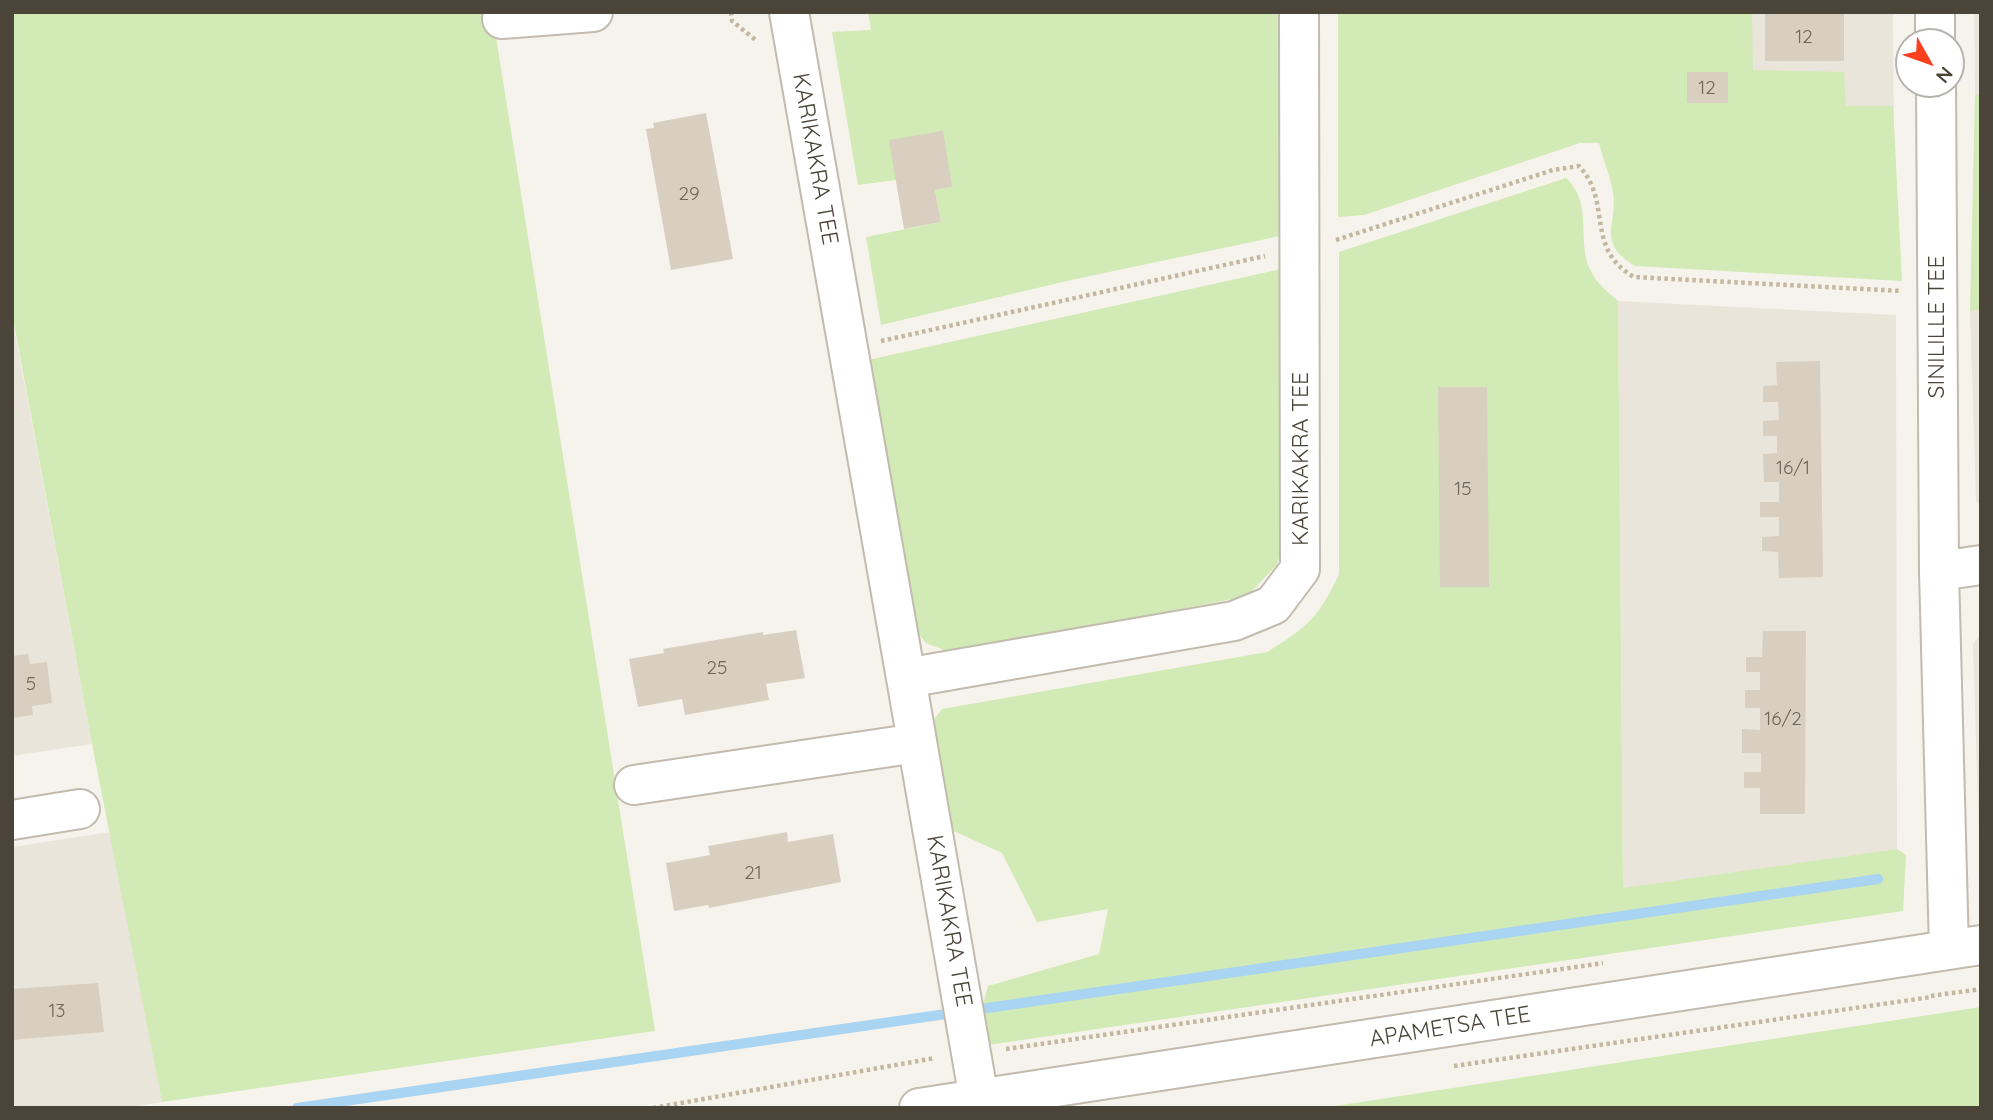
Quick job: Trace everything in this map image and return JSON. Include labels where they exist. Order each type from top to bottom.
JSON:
[{"type":"street","points":[[502,19],[593,12]]},
{"type":"street","name":"KARIKAKRA TEE","points":[[789,12],[979,1099]]},
{"type":"street","name":"KARIKAKRA TEE","points":[[906,678],[1234,621],[1273,605],[1300,569],[1316,238],[1299,12]]},
{"type":"street","name":"SINILILLE TEE","points":[[1936,98],[1939,571],[1965,948]]},
{"type":"street","points":[[1939,571],[1981,565]]},
{"type":"street","points":[[634,785],[918,743]]},
{"type":"street","points":[[12,820],[80,810]]},
{"type":"street","name":"APAMETSA TEE","points":[[919,1108],[1965,948]]},
{"type":"path","points":[[848,348],[1316,238],[1330,242],[1553,170],[1579,166],[1591,178],[1606,250],[1619,268],[1634,277],[1937,293]]},
{"type":"path","points":[[653,1108],[967,1026],[1604,963]]},
{"type":"path","points":[[1446,1067],[1931,997]]},
{"type":"shaded area","points":[[1617,12],[1893,12],[1894,158]]},
{"type":"shaded area","points":[[1974,12],[1981,12],[1981,156],[1976,156]]},
{"type":"shaded area","points":[[1618,301],[1896,315],[1897,849],[1623,889]]},
{"type":"shaded area","points":[[1981,310],[1981,505],[1976,501],[1970,311]]},
{"type":"shaded area","points":[[12,317],[92,744],[12,756]]},
{"type":"shaded area","points":[[1981,634],[1981,840],[1979,840],[1973,644]]},
{"type":"shaded area","points":[[111,832],[162,1102],[126,1108],[12,1108],[12,847]]},
{"type":"green space","points":[[12,12],[492,12],[655,1031],[162,1102],[12,313]]},
{"type":"green space","points":[[868,12],[1284,12],[1285,235],[1071,280],[881,325],[866,237],[941,222],[935,190],[951,187],[896,180],[858,185],[832,32],[871,30]]},
{"type":"green space","points":[[1338,12],[1752,12],[1753,70],[1844,72],[1846,106],[1893,106],[1902,281],[1635,266],[1623,257],[1612,241],[1613,192],[1599,143],[1580,143],[1364,215],[1338,217]]},
{"type":"green space","points":[[1975,95],[1981,95],[1981,310],[1970,311]]},
{"type":"green space","points":[[1566,178],[1574,187],[1582,207],[1589,268],[1600,284],[1618,301],[1623,888],[1897,849],[1906,855],[1903,911],[988,1045],[979,1019],[988,986],[1099,954],[1108,909],[1037,922],[1002,853],[949,829],[932,722],[942,709],[1267,652],[1303,628],[1325,601],[1339,574],[1339,252]]},
{"type":"green space","points":[[1286,268],[1288,534],[1276,566],[1247,596],[954,654],[926,643],[909,622],[868,360]]},
{"type":"green space","points":[[1981,1007],[1981,1108],[1322,1108]]},
{"type":"building","points":[[1765,12],[1844,12],[1844,61],[1765,61]]},
{"type":"building","points":[[1687,72],[1728,72],[1728,103],[1687,103]]},
{"type":"building","points":[[706,113],[733,259],[671,270],[646,129],[654,128],[653,123]]},
{"type":"building","points":[[943,131],[952,187],[935,190],[941,222],[904,229],[889,140]]},
{"type":"building","points":[[1820,361],[1823,577],[1779,578],[1778,552],[1762,551],[1762,537],[1779,536],[1779,517],[1760,517],[1760,502],[1779,502],[1779,482],[1764,482],[1763,454],[1777,453],[1777,436],[1763,436],[1763,421],[1779,420],[1778,402],[1763,402],[1763,386],[1777,385],[1776,362]]},
{"type":"building","points":[[1438,387],[1487,387],[1489,587],[1440,587]]},
{"type":"building","points":[[796,630],[805,678],[766,684],[769,700],[685,715],[682,699],[638,707],[629,659],[664,653],[663,649],[763,632],[763,635]]},
{"type":"building","points":[[1763,631],[1806,631],[1805,814],[1760,814],[1760,788],[1744,788],[1744,772],[1761,772],[1761,753],[1742,753],[1742,729],[1760,730],[1760,708],[1745,708],[1745,690],[1760,690],[1760,672],[1746,672],[1746,657],[1762,657]]},
{"type":"building","points":[[28,654],[30,664],[47,662],[52,703],[32,706],[33,715],[12,718],[12,656]]},
{"type":"building","points":[[787,832],[788,842],[833,834],[841,882],[709,908],[708,905],[674,911],[666,863],[710,855],[708,846]]},
{"type":"building","points":[[98,983],[104,1032],[12,1040],[12,989]]},
{"type":"waterway","points":[[297,1108],[1878,879]]}]
